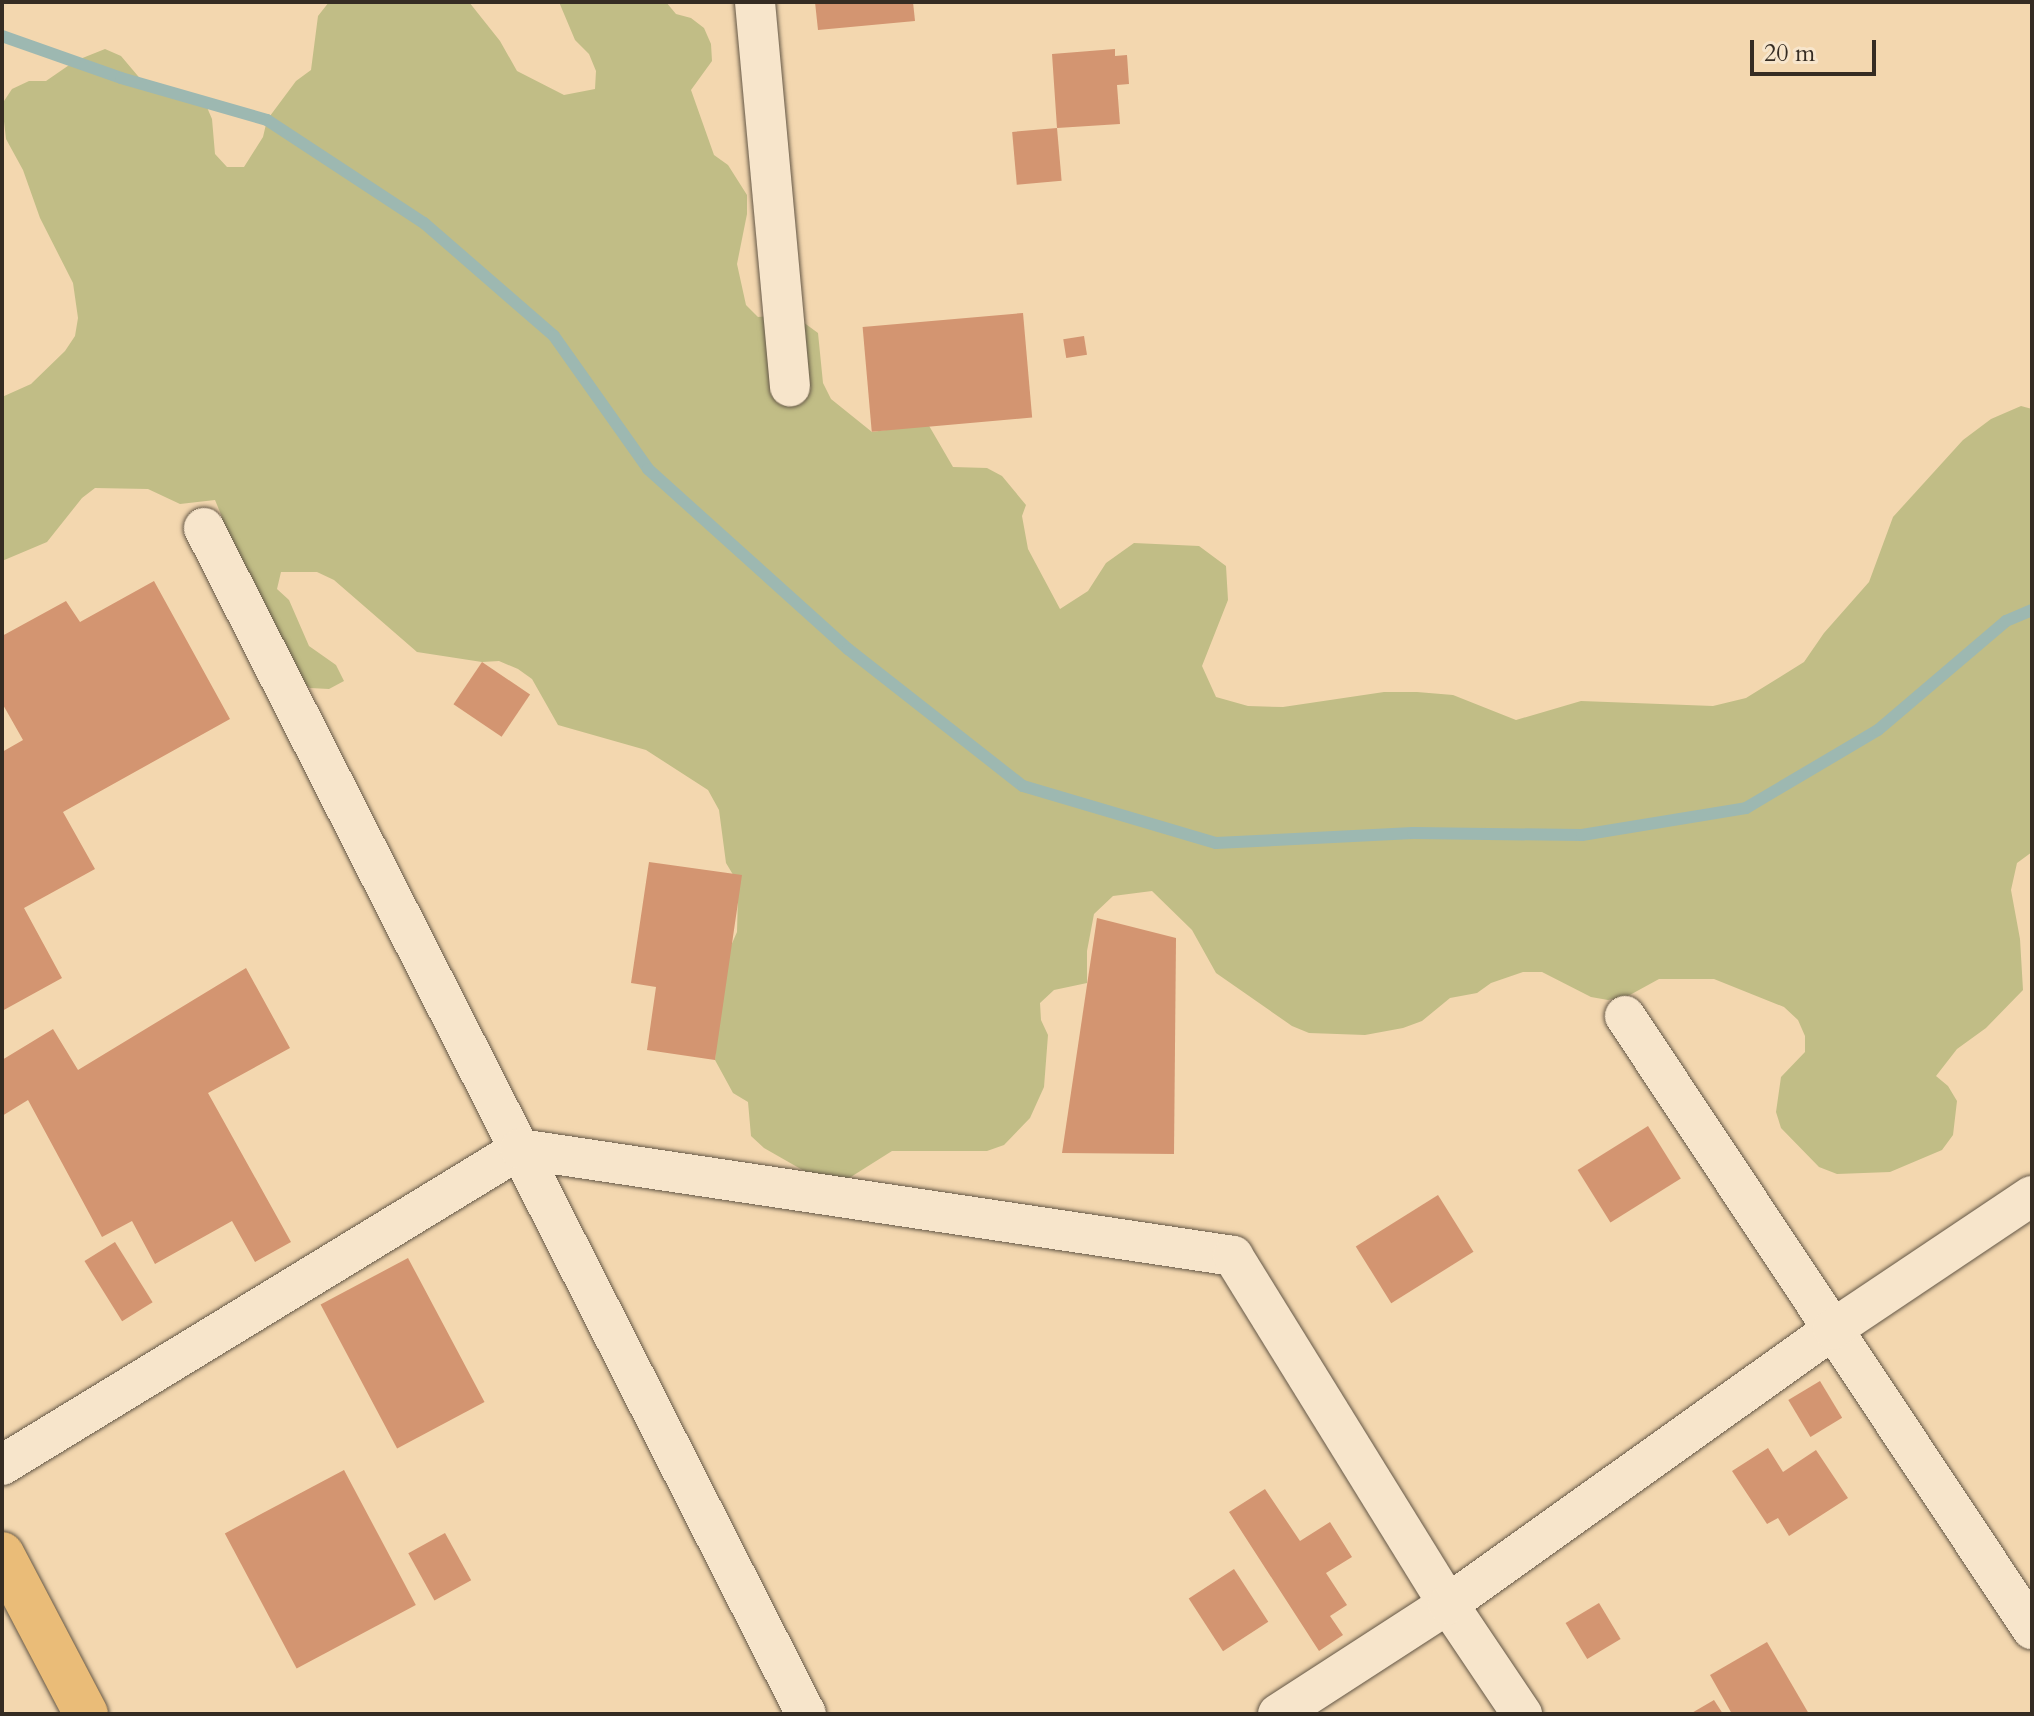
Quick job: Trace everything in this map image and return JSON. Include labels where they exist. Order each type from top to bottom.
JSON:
[{"type":"highway","points":[[2,1554],[86,1714]]},
{"type":"street","points":[[755,2],[790,386]]},
{"type":"street","points":[[204,528],[806,1714]]},
{"type":"street","points":[[1625,1016],[2032,1629]]},
{"type":"street","points":[[2,1465],[520,1149],[1233,1256],[1448,1604],[1522,1714]]},
{"type":"street","points":[[1278,1714],[1448,1604],[1833,1329],[2032,1196]]},
{"type":"shaded area","points":[[329,2],[469,2],[500,41],[517,71],[564,95],[595,89],[596,71],[589,54],[575,40],[559,2],[666,2],[676,14],[691,18],[704,28],[711,44],[712,61],[691,90],[714,155],[728,165],[747,195],[747,214],[737,264],[746,305],[758,317],[792,314],[818,333],[823,383],[831,399],[872,432],[928,424],[953,467],[987,468],[1002,476],[1026,505],[1022,516],[1028,549],[1060,609],[1088,591],[1106,563],[1134,543],[1199,546],[1226,566],[1228,600],[1202,666],[1216,697],[1248,706],[1283,707],[1384,692],[1417,692],[1453,695],[1516,720],[1581,701],[1713,706],[1746,698],[1804,662],[1824,633],[1869,582],[1893,517],[1963,440],[1991,419],[2021,406],[2032,409],[2032,852],[2017,863],[2011,890],[2020,939],[2023,990],[1986,1028],[1957,1049],[1936,1076],[1948,1086],[1957,1101],[1953,1135],[1942,1150],[1890,1172],[1837,1174],[1819,1167],[1781,1128],[1776,1112],[1781,1077],[1805,1052],[1805,1036],[1798,1020],[1784,1007],[1714,979],[1659,979],[1628,996],[1608,1000],[1591,997],[1542,972],[1523,972],[1491,983],[1477,993],[1450,998],[1422,1021],[1403,1028],[1365,1035],[1309,1033],[1292,1026],[1216,973],[1192,930],[1152,891],[1113,896],[1094,914],[1087,951],[1087,983],[1054,990],[1040,1003],[1041,1020],[1048,1035],[1044,1087],[1030,1118],[1004,1145],[987,1151],[892,1151],[846,1180],[813,1176],[764,1148],[751,1136],[748,1102],[733,1093],[715,1060],[723,964],[737,932],[738,895],[735,878],[726,863],[719,810],[708,790],[646,750],[558,725],[532,679],[518,669],[499,661],[482,662],[417,652],[334,580],[317,572],[281,572],[277,589],[289,600],[309,646],[336,665],[344,681],[329,689],[310,688],[296,677],[222,551],[222,517],[215,500],[180,504],[148,489],[95,488],[82,498],[47,542],[2,561],[2,397],[31,384],[65,351],[75,336],[78,318],[73,283],[40,218],[23,170],[6,139],[2,104],[12,89],[29,81],[46,81],[75,61],[105,49],[121,56],[143,82],[157,90],[190,95],[206,105],[212,119],[215,154],[227,167],[244,167],[263,137],[267,120],[296,81],[311,70],[318,16]]},
{"type":"building","points":[[815,2],[913,2],[915,21],[818,30]]},
{"type":"building","points":[[1115,49],[1115,56],[1127,55],[1129,84],[1117,85],[1120,124],[1057,128],[1052,54]]},
{"type":"building","points":[[1057,128],[1062,181],[1017,185],[1012,132]]},
{"type":"building","points":[[1023,313],[1032,418],[872,432],[863,327]]},
{"type":"building","points":[[1084,336],[1087,355],[1066,358],[1063,339]]},
{"type":"building","points":[[154,581],[230,719],[63,812],[95,869],[24,908],[62,978],[2,1011],[2,752],[23,740],[2,703],[2,636],[66,601],[80,622]]},
{"type":"building","points":[[482,662],[530,694],[502,737],[453,704]]},
{"type":"building","points":[[649,862],[742,875],[715,1060],[647,1050],[656,987],[631,983]]},
{"type":"building","points":[[1097,918],[1176,938],[1174,1154],[1062,1153]]},
{"type":"building","points":[[246,968],[290,1048],[208,1093],[291,1242],[255,1262],[232,1221],[155,1264],[132,1221],[102,1237],[28,1100],[2,1116],[2,1060],[53,1029],[78,1070]]},
{"type":"building","points":[[1648,1126],[1681,1179],[1610,1223],[1578,1170]]},
{"type":"building","points":[[1438,1195],[1474,1252],[1391,1303],[1356,1246]]},
{"type":"building","points":[[115,1242],[153,1302],[122,1321],[84,1261]]},
{"type":"building","points":[[408,1258],[485,1402],[397,1448],[321,1304]]},
{"type":"building","points":[[1820,1381],[1842,1418],[1810,1437],[1788,1400]]},
{"type":"building","points":[[1768,1448],[1783,1472],[1816,1450],[1848,1498],[1789,1536],[1778,1518],[1767,1524],[1732,1471]]},
{"type":"building","points":[[344,1470],[416,1605],[297,1668],[225,1533]]},
{"type":"building","points":[[1265,1489],[1300,1541],[1330,1522],[1352,1557],[1326,1573],[1347,1605],[1330,1616],[1343,1635],[1319,1651],[1229,1512]]},
{"type":"building","points":[[445,1533],[471,1580],[434,1601],[408,1553]]},
{"type":"building","points":[[1234,1569],[1268,1622],[1223,1651],[1189,1598]]},
{"type":"building","points":[[1599,1603],[1621,1639],[1587,1659],[1566,1623]]},
{"type":"building","points":[[1767,1642],[1809,1714],[1732,1714],[1710,1675]]},
{"type":"building","points":[[1714,1700],[1723,1714],[1690,1714]]},
{"type":"waterway","points":[[2,36],[121,78],[267,120],[424,223],[554,336],[648,469],[848,649],[1023,786],[1216,843],[1413,833],[1582,835],[1746,808],[1878,730],[2006,621],[2032,610]]}]
